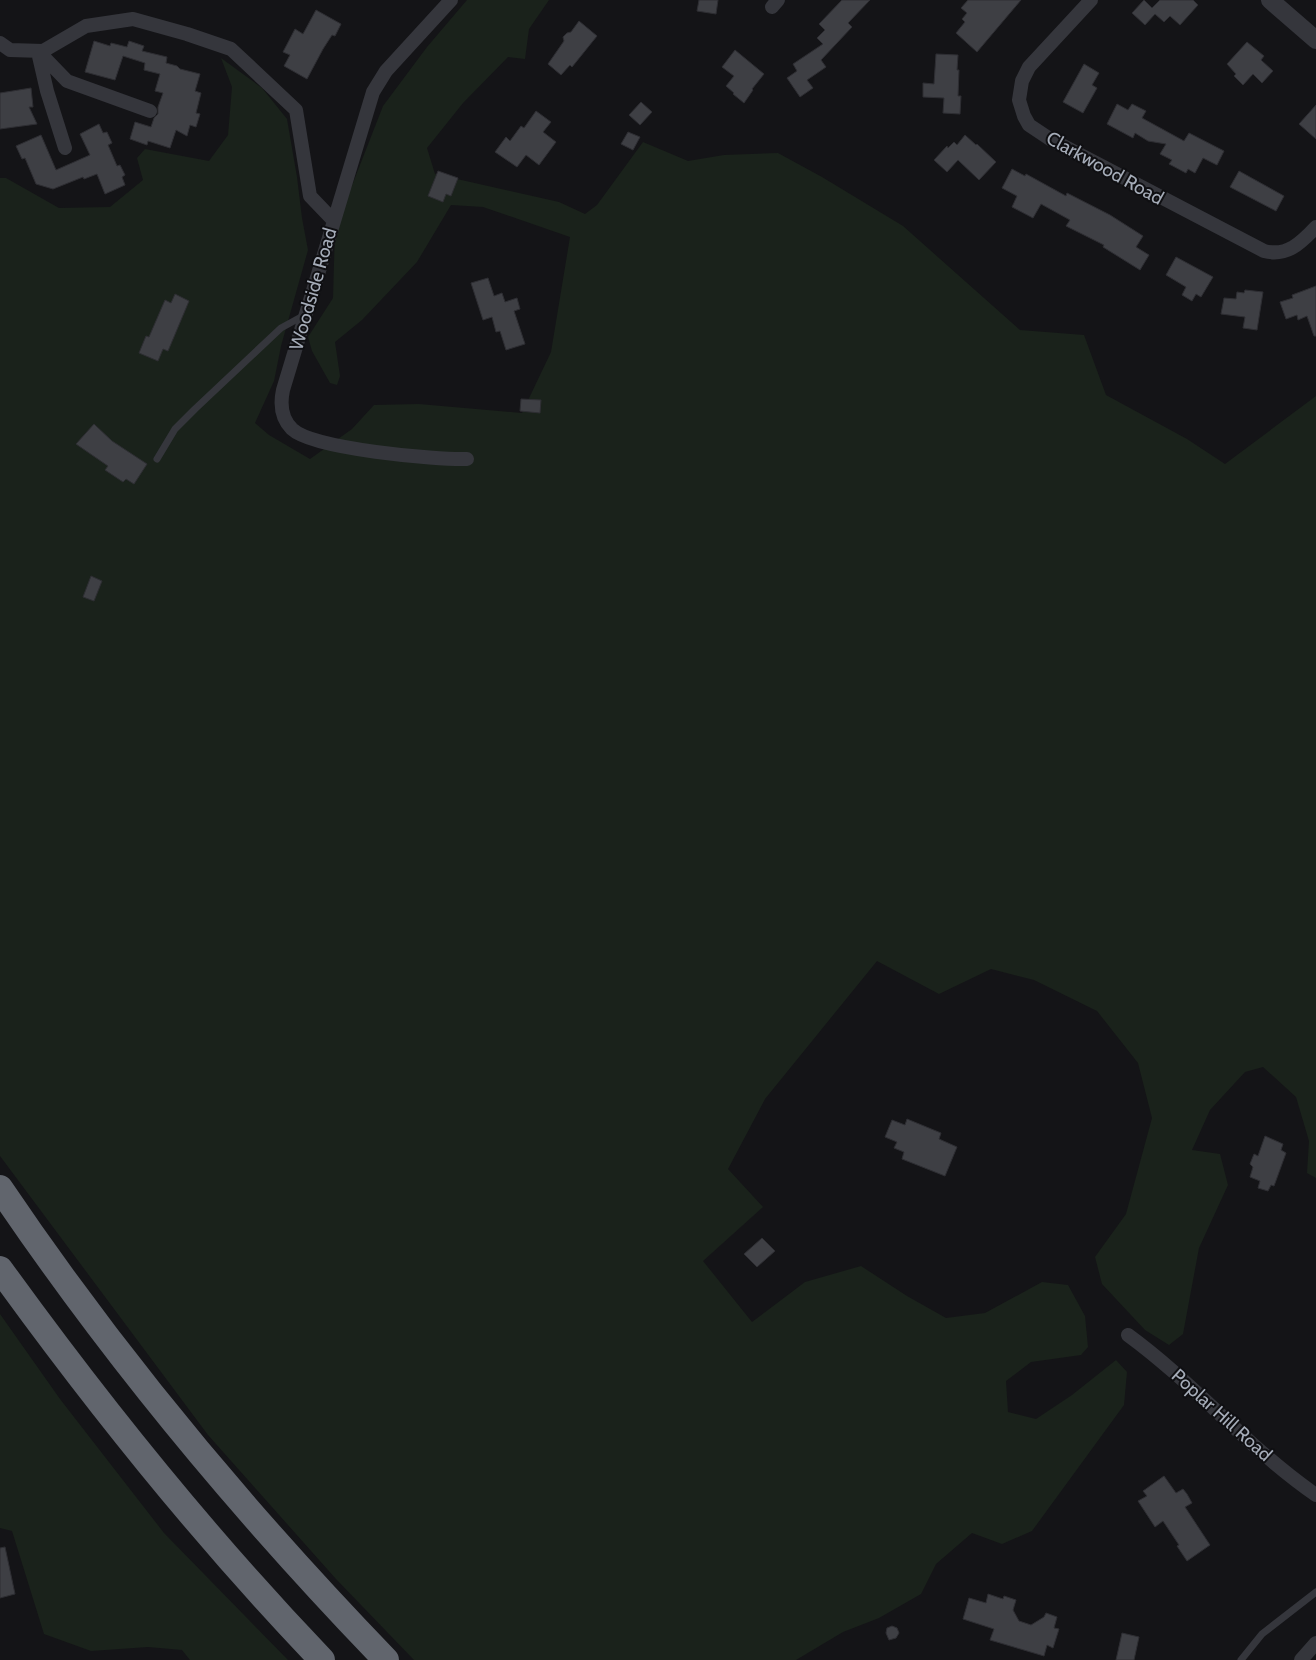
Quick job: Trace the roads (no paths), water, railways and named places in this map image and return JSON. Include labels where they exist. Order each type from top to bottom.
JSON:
[{"type":"highway","points":[[0,1188],[94,1320],[174,1423],[324,1595],[386,1660]]},
{"type":"highway","points":[[0,1269],[55,1344],[139,1452],[211,1537],[322,1660]]},
{"type":"street","name":"Woodside Road","points":[[451,0],[386,71],[379,81],[368,107],[282,397],[282,411],[286,422],[292,429],[304,436],[339,446],[444,460],[467,459]]},
{"type":"street","name":"Clarkwood Road","points":[[1091,0],[1029,67],[1022,81],[1020,106],[1029,125],[1050,139],[1264,251],[1281,253],[1292,248],[1316,228]]},
{"type":"street","points":[[1270,0],[1316,40]]},
{"type":"street","points":[[1,48],[43,51],[86,26],[133,19],[187,34],[231,50],[296,110],[310,196],[333,220]]},
{"type":"street","points":[[38,51],[67,80],[150,110]]},
{"type":"street","points":[[38,51],[47,91],[65,148]]},
{"type":"street","name":"Poplar Hill Road","points":[[1128,1335],[1172,1369],[1293,1479],[1316,1495]]},
{"type":"street","points":[[1301,1660],[1316,1643]]},
{"type":"lane","points":[[157,459],[175,429],[223,382],[281,328],[306,314]]},
{"type":"lane","points":[[1241,1660],[1262,1634],[1316,1592]]}]
